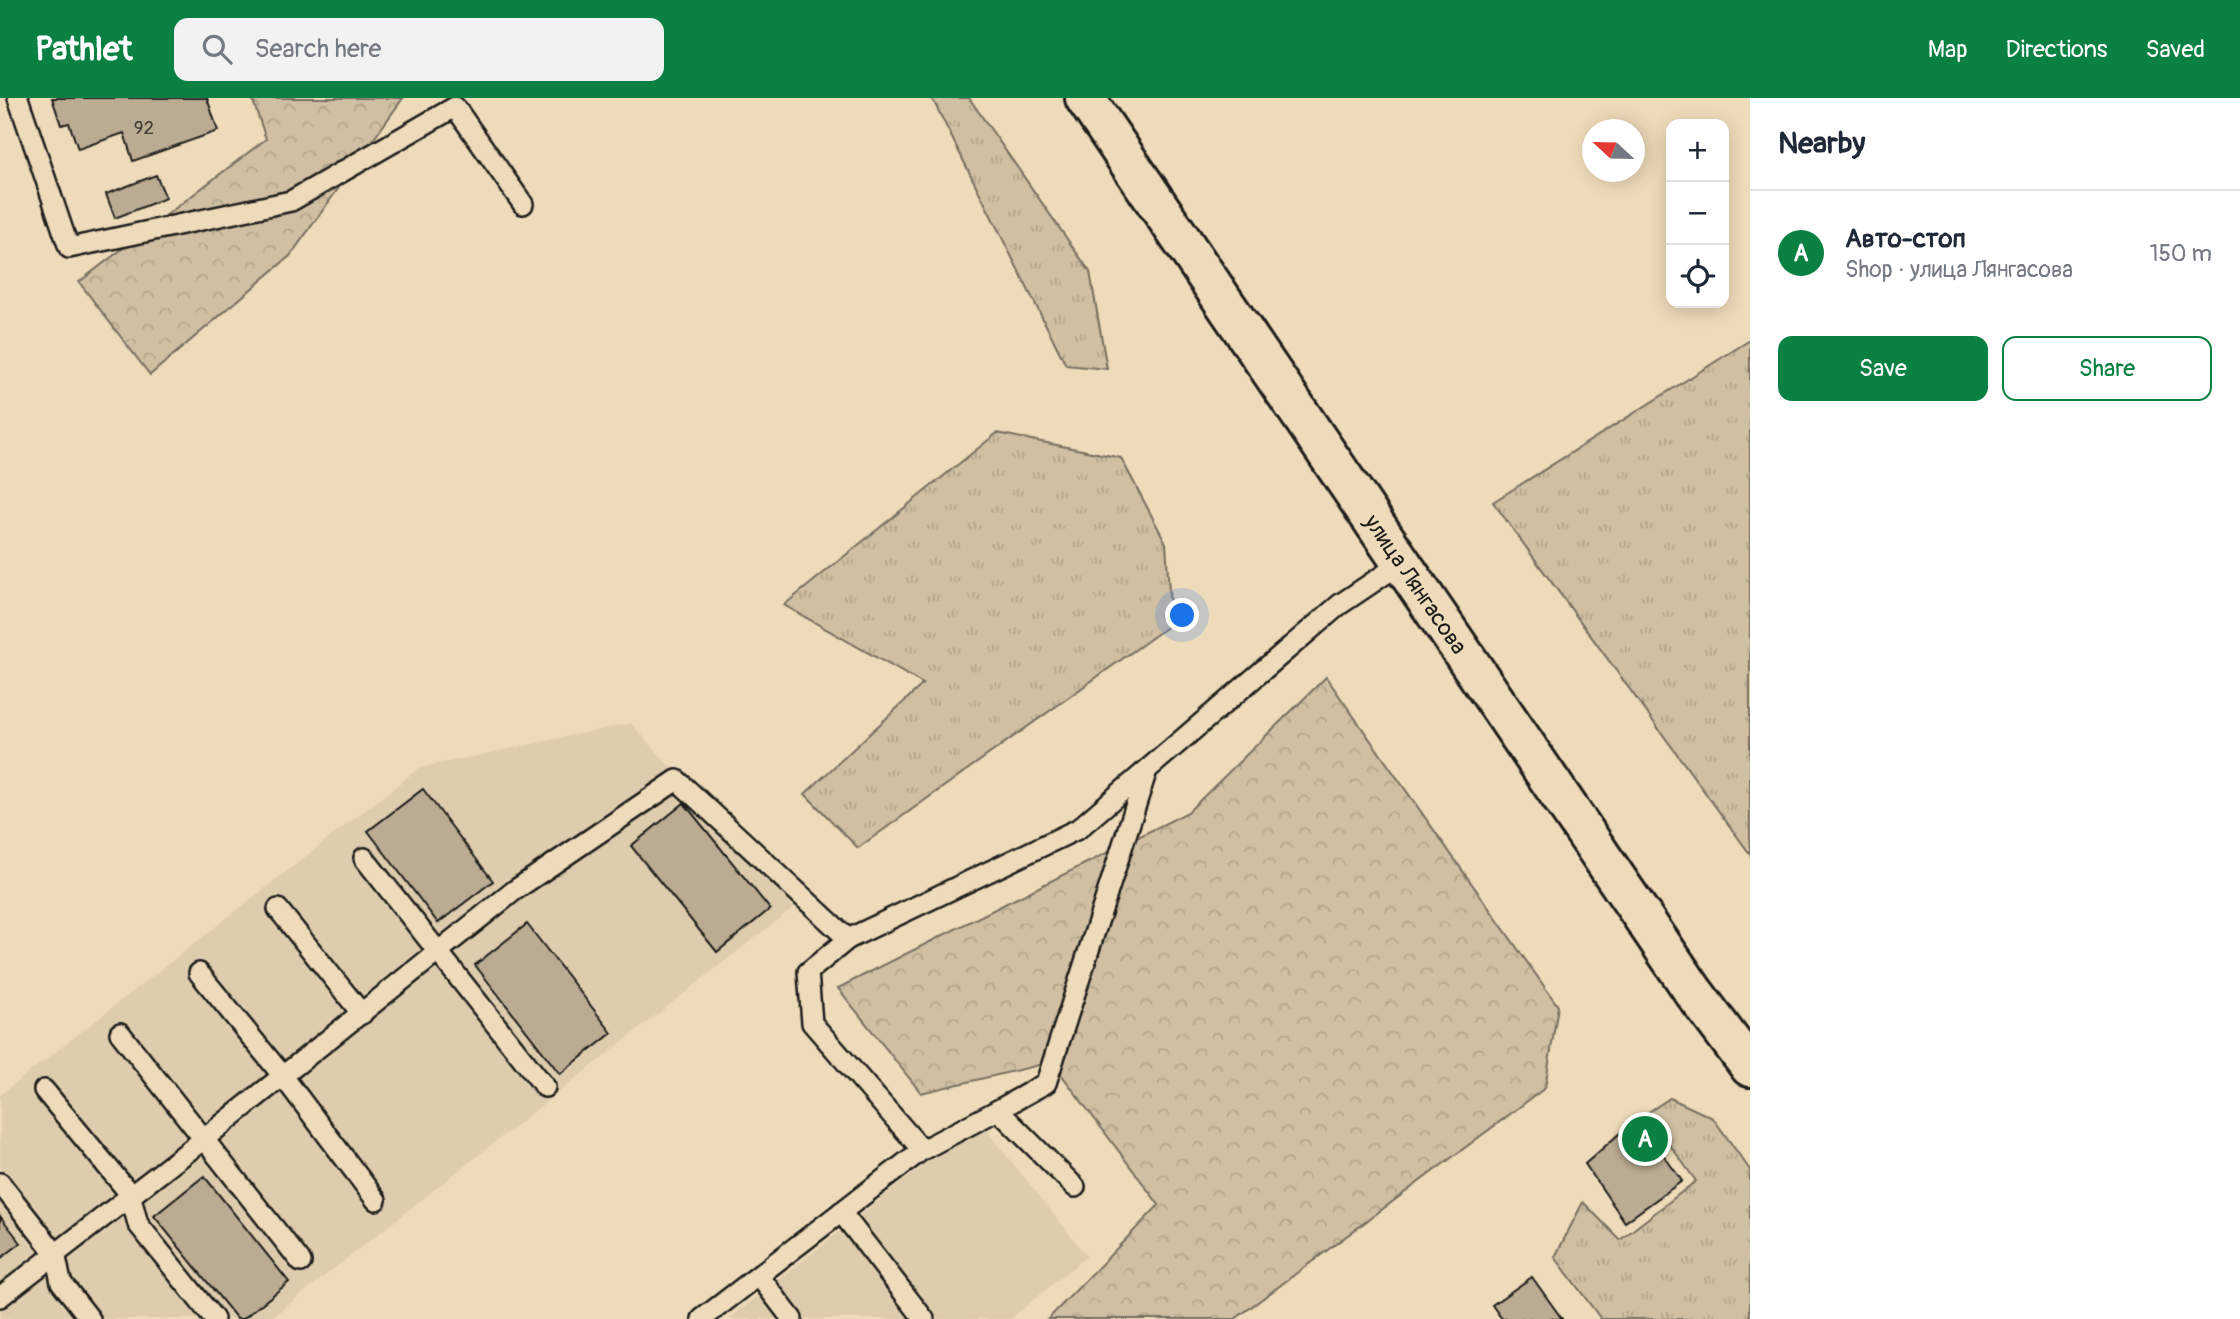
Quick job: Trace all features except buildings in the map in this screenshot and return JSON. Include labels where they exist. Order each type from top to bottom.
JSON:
[{"type":"main road","name":"улица Лянгасова","points":[[1085,98],[1693,991],[1750,1067]]},
{"type":"lane","points":[[18,98],[69,248],[291,201],[455,107],[523,204]]},
{"type":"lane","points":[[922,1150],[812,1023],[807,972],[848,939],[1078,829],[1339,605],[1400,564]]},
{"type":"lane","points":[[702,1319],[922,1150],[1046,1083],[1148,769]]},
{"type":"lane","points":[[0,1297],[204,1139],[515,890],[677,780],[848,939]]},
{"type":"lane","points":[[364,858],[545,1087]]},
{"type":"lane","points":[[278,909],[362,1014]]},
{"type":"lane","points":[[199,973],[282,1074],[376,1200]]},
{"type":"lane","points":[[120,1032],[301,1262]]},
{"type":"lane","points":[[44,1090],[130,1194],[138,1224],[214,1319]]},
{"type":"lane","points":[[998,1110],[1075,1187]]},
{"type":"lane","points":[[0,1182],[55,1253],[61,1282],[90,1319]]},
{"type":"lane","points":[[841,1212],[924,1319]]},
{"type":"lane","points":[[759,1276],[792,1319]]},
{"type":"shaded area","points":[[631,723],[794,907],[270,1319],[0,1319],[0,1095],[419,768]]},
{"type":"shaded area","points":[[979,1121],[1087,1256],[1010,1319],[729,1319]]},
{"type":"green space","points":[[252,98],[403,98],[290,256],[150,375],[79,282],[266,139]]},
{"type":"green space","points":[[932,98],[969,98],[1090,272],[1107,369],[1066,365]]},
{"type":"green space","points":[[1750,340],[1750,854],[1493,502]]},
{"type":"green space","points":[[997,433],[1121,458],[1166,543],[1171,624],[858,848],[805,794],[923,684],[784,605]]},
{"type":"green space","points":[[1326,677],[1558,1006],[1545,1088],[1235,1319],[1048,1319],[1159,1205],[1052,1062],[921,1093],[838,988],[1188,812]]},
{"type":"green space","points":[[1670,1098],[1713,1118],[1750,1170],[1750,1319],[1601,1319],[1555,1257],[1583,1202],[1620,1240],[1696,1181],[1647,1113]]},
{"type":"place","name":"Авто-стоп","points":[[1645,1139]]}]
